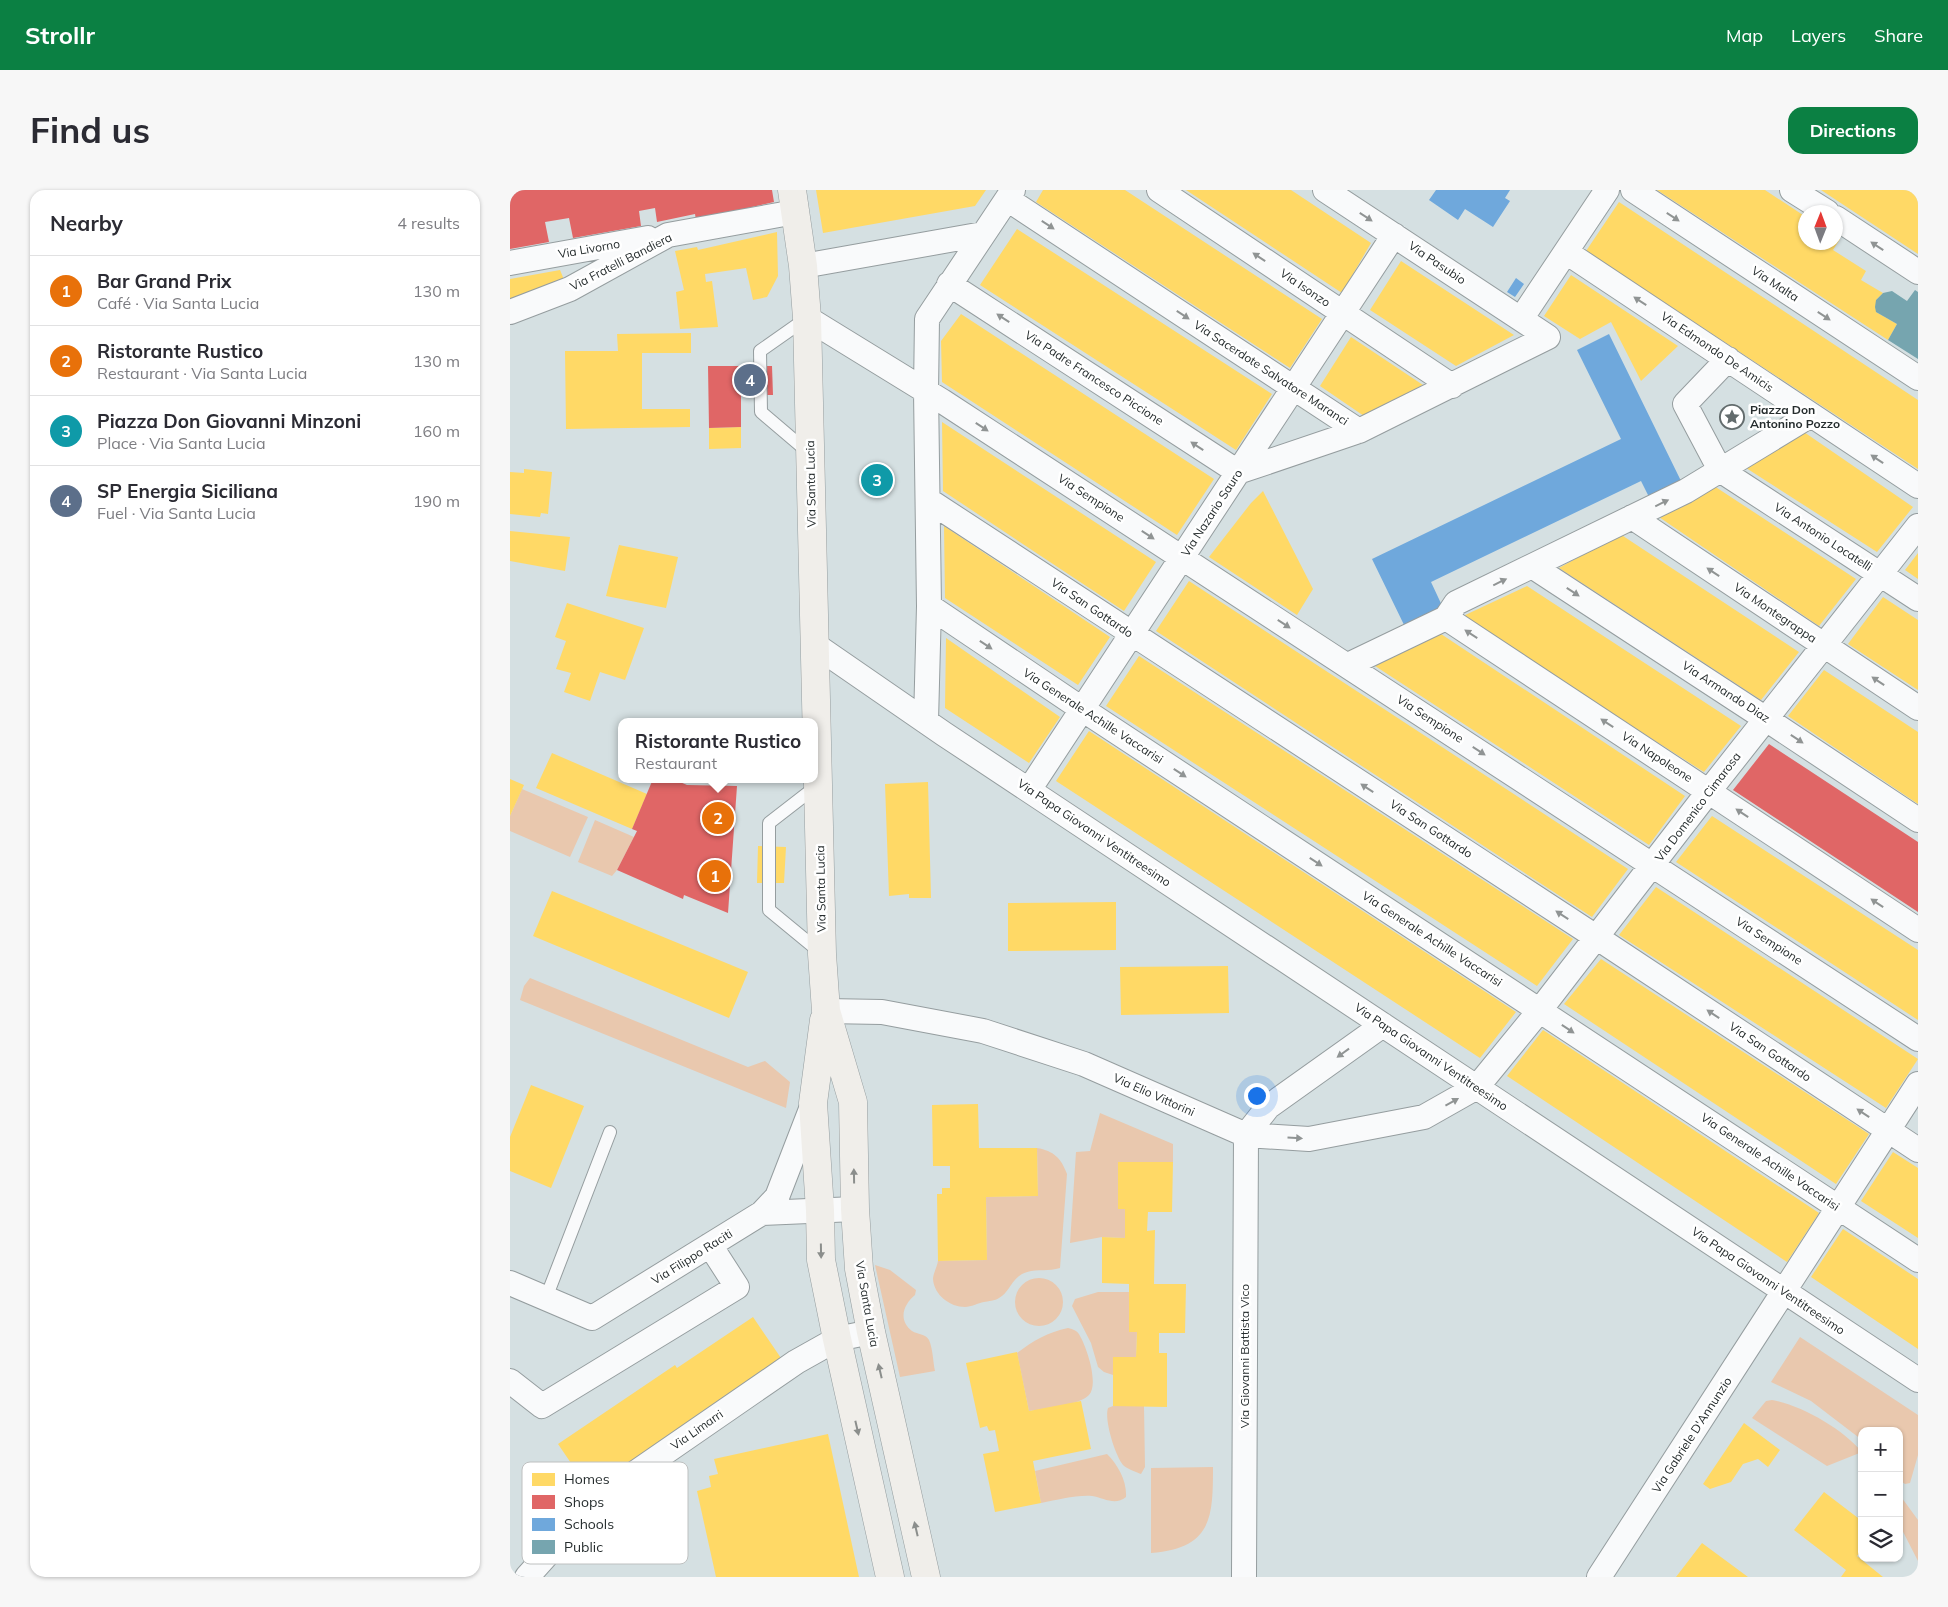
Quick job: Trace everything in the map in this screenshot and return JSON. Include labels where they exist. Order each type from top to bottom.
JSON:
[{"type":"main road","name":"Via Santa Lucia","points":[[793,201],[803,266],[806,318],[817,718]]},
{"type":"main road","name":"Via Santa Lucia","points":[[818,785],[822,954],[826,1011],[853,1102],[855,1209],[859,1269],[871,1332],[926,1577]]},
{"type":"main road","points":[[826,1011],[813,1103],[820,1210],[821,1260],[890,1577]]},
{"type":"street","name":"Via Isonzo","points":[[1159,190],[1452,386]]},
{"type":"street","name":"Via Pasubio","points":[[1326,190],[1548,337]]},
{"type":"street","points":[[1521,319],[1607,190]]},
{"type":"street","name":"Via Malta","points":[[1633,190],[1918,378]]},
{"type":"street","points":[[1792,190],[1816,205]]},
{"type":"street","points":[[935,727],[938,612],[934,396],[927,319],[1010,194]]},
{"type":"street","name":"Via Sacerdote Salvatore Maranci","points":[[1010,194],[1359,431],[1548,337]]},
{"type":"street","name":"Via Fratelli Bandiera","points":[[510,312],[570,288],[668,235],[793,201]]},
{"type":"street","points":[[1843,223],[1918,272]]},
{"type":"street","points":[[803,266],[983,234]]},
{"type":"street","name":"Via Livorno","points":[[510,264],[668,235]]},
{"type":"street","name":"Via Nazario Sauro","points":[[1029,790],[1394,235]]},
{"type":"street","name":"Via Edmondo De Amicis","points":[[1566,252],[1918,486]]},
{"type":"street","name":"Via Padre Francesco Piccione","points":[[945,290],[1238,472]]},
{"type":"street","name":"Via Sempione","points":[[806,318],[934,396],[1918,1039]]},
{"type":"street","points":[[1724,472],[1684,404],[1728,359]]},
{"type":"street","points":[[1348,665],[1446,618],[1456,603],[1724,472],[1812,415]]},
{"type":"street","points":[[1238,472],[1359,431]]},
{"type":"street","name":"Via Antonio Locatelli","points":[[1724,472],[1918,599]]},
{"type":"street","name":"Via San Gottardo","points":[[936,505],[1918,1150]]},
{"type":"street","name":"Via Montegrappa","points":[[1632,518],[1918,708]]},
{"type":"street","name":"Via Domenico Cimarosa","points":[[1477,1087],[1540,1010],[1709,791],[1918,526]]},
{"type":"street","name":"Via Armando Diaz","points":[[1532,566],[1918,820]]},
{"type":"street","name":"Via Generale Achille Vaccarisi","points":[[938,612],[1918,1260]]},
{"type":"street","name":"Via Napoleone","points":[[1446,618],[1918,930]]},
{"type":"street","name":"Via Papa Giovanni Ventitreesimo","points":[[815,645],[1029,790],[1918,1380]]},
{"type":"street","name":"Via Elio Vittorini","points":[[826,1011],[882,1012],[983,1031],[1084,1064],[1246,1136],[1308,1139],[1424,1117],[1477,1087]]},
{"type":"street","points":[[1246,1136],[1268,1107],[1383,1025]]},
{"type":"street","name":"Via Gabriele D'Annunzio","points":[[1599,1577],[1918,1084]]},
{"type":"street","name":"Via Filippo Raciti","points":[[510,1283],[592,1318],[762,1214],[777,1196],[813,1103]]},
{"type":"street","name":"Via Giovanni Battista Vico","points":[[1244,1577],[1246,1136]]},
{"type":"street","points":[[762,1214],[855,1209]]},
{"type":"street","points":[[510,1381],[542,1406],[737,1287],[710,1246]]},
{"type":"street","name":"Via Limarri","points":[[651,1462],[796,1362],[837,1339],[871,1332]]},
{"type":"street","name":"Via Limarri","points":[[527,1577],[539,1564]]},
{"type":"lane","points":[[806,318],[760,351],[761,412],[810,453]]},
{"type":"lane","points":[[818,785],[769,823],[769,910],[822,954]]},
{"type":"lane","points":[[546,1298],[610,1132]]},
{"type":"shaded area","points":[[522,789],[588,817],[570,857],[510,831],[510,816]]},
{"type":"shaded area","points":[[595,820],[634,837],[612,876],[578,862]]},
{"type":"shaded area","points":[[530,978],[748,1067],[765,1061],[790,1082],[786,1108],[520,1000],[524,986]]},
{"type":"shaded area","points":[[1100,1113],[1173,1144],[1173,1162],[1125,1209],[1125,1238],[1102,1237],[1070,1243],[1076,1152],[1090,1151]]},
{"type":"shaded area","points":[[1037,1148],[1048,1151],[1056,1156],[1067,1174],[1060,1268],[1031,1271],[1022,1274],[996,1300],[965,1307],[954,1305],[940,1295],[934,1285],[933,1277],[938,1261],[987,1260],[986,1197],[1038,1196]]},
{"type":"shaded area","points":[[875,1265],[890,1270],[916,1290],[915,1295],[905,1308],[905,1322],[912,1331],[926,1336],[929,1340],[935,1371],[900,1377]]},
{"type":"shaded area","points":[[1039,1278],[1048,1280],[1056,1285],[1061,1293],[1063,1302],[1061,1311],[1056,1319],[1048,1324],[1039,1326],[1030,1324],[1022,1319],[1017,1311],[1015,1302],[1017,1293],[1022,1285],[1030,1280]]},
{"type":"shaded area","points":[[1098,1292],[1129,1292],[1129,1331],[1137,1332],[1136,1357],[1113,1357],[1113,1375],[1104,1372],[1098,1367],[1091,1343],[1072,1306],[1075,1299]]},
{"type":"shaded area","points":[[1068,1328],[1078,1333],[1086,1349],[1091,1366],[1092,1390],[1089,1395],[1078,1401],[1029,1411],[1017,1353],[1041,1338]]},
{"type":"shaded area","points":[[1800,1337],[1918,1415],[1918,1455],[1910,1483],[1903,1483],[1903,1427],[1858,1427],[1858,1437],[1811,1401],[1771,1382]]},
{"type":"shaded area","points":[[1772,1400],[1796,1407],[1821,1419],[1854,1443],[1858,1448],[1858,1454],[1827,1466],[1752,1418],[1766,1401]]},
{"type":"shaded area","points":[[1113,1406],[1144,1406],[1145,1467],[1141,1474],[1123,1465],[1117,1454],[1111,1437],[1107,1413],[1108,1408]]},
{"type":"shaded area","points":[[1107,1454],[1115,1463],[1125,1485],[1126,1497],[1122,1500],[1109,1501],[1092,1496],[1079,1496],[1041,1503],[1035,1471]]},
{"type":"shaded area","points":[[1213,1467],[1212,1501],[1205,1527],[1197,1537],[1186,1545],[1171,1550],[1151,1553],[1151,1468]]},
{"type":"shaded area","points":[[1903,1499],[1918,1520],[1918,1561],[1903,1532]]},
{"type":"building: Homes","points":[[816,190],[986,190],[975,206],[823,233]]},
{"type":"building: Homes","points":[[1043,190],[1125,190],[1322,319],[1290,368],[1036,202]]},
{"type":"building: Homes","points":[[1186,190],[1291,190],[1371,243],[1342,293]]},
{"type":"building: Homes","points":[[1657,190],[1765,190],[1798,212],[1798,250],[1833,250],[1866,271],[1861,280],[1883,293],[1876,300],[1876,312],[1897,324],[1888,340]]},
{"type":"building: Homes","points":[[1821,190],[1918,190],[1918,254]]},
{"type":"building: Homes","points":[[1619,202],[1918,400],[1918,469],[1586,251]]},
{"type":"building: Homes","points":[[1017,229],[1272,394],[1236,450],[980,285]]},
{"type":"building: Homes","points":[[777,232],[778,276],[767,297],[753,300],[746,268],[705,274],[706,282],[712,281],[718,327],[680,329],[676,292],[684,290],[675,251],[697,247],[698,250]]},
{"type":"building: Homes","points":[[1401,261],[1514,335],[1456,366],[1370,310]]},
{"type":"building: Homes","points":[[560,270],[565,282],[510,304],[510,279]]},
{"type":"building: Homes","points":[[1571,275],[1678,346],[1641,381],[1611,322],[1580,339],[1544,316]]},
{"type":"building: Homes","points":[[961,314],[1214,479],[1177,535],[942,382],[941,341]]},
{"type":"building: Homes","points":[[691,333],[691,353],[642,353],[642,409],[690,409],[690,427],[566,429],[565,351],[618,351],[617,334]]},
{"type":"building: Homes","points":[[1351,337],[1423,385],[1364,416],[1320,386]]},
{"type":"building: Homes","points":[[942,422],[1156,562],[1124,611],[943,491]]},
{"type":"building: Homes","points":[[741,427],[741,448],[709,449],[709,428]]},
{"type":"building: Homes","points":[[1801,430],[1913,507],[1877,552],[1743,466]]},
{"type":"building: Homes","points":[[524,469],[552,472],[548,514],[541,513],[540,517],[510,514],[510,472],[524,473]]},
{"type":"building: Homes","points":[[1711,484],[1856,579],[1819,626],[1656,515]]},
{"type":"building: Homes","points":[[1263,491],[1313,589],[1297,615],[1209,557],[1251,503]]},
{"type":"building: Homes","points":[[944,526],[1110,637],[1078,685],[945,598]]},
{"type":"building: Homes","points":[[510,531],[570,537],[565,571],[510,561]]},
{"type":"building: Homes","points":[[1620,534],[1799,652],[1761,700],[1559,568]]},
{"type":"building: Homes","points":[[619,545],[678,557],[666,608],[606,596]]},
{"type":"building: Homes","points":[[1918,553],[1918,579],[1905,570]]},
{"type":"building: Homes","points":[[1189,581],[1628,869],[1592,917],[1156,631]]},
{"type":"building: Homes","points":[[1527,586],[1741,726],[1704,772],[1461,617]]},
{"type":"building: Homes","points":[[1883,597],[1918,620],[1918,690],[1848,644]]},
{"type":"building: Homes","points":[[567,603],[644,628],[625,680],[600,672],[590,701],[564,692],[571,673],[556,669],[566,641],[555,637]]},
{"type":"building: Homes","points":[[1435,630],[1685,796],[1649,845],[1369,662]]},
{"type":"building: Homes","points":[[946,638],[1060,717],[1029,763],[945,708]]},
{"type":"building: Homes","points":[[1139,656],[1573,939],[1537,986],[1106,706]]},
{"type":"building: Homes","points":[[1824,670],[1918,732],[1918,804],[1788,716]]},
{"type":"building: Homes","points":[[1089,731],[1516,1012],[1480,1058],[1056,781]]},
{"type":"building: Homes","points":[[552,753],[647,794],[632,829],[536,788]]},
{"type":"building: Homes","points":[[510,779],[524,785],[510,816]]},
{"type":"building: Homes","points":[[928,782],[931,898],[909,898],[909,894],[889,896],[885,784]]},
{"type":"building: Homes","points":[[1712,816],[1918,950],[1918,1020],[1676,862]]},
{"type":"building: Homes","points":[[758,846],[786,847],[784,883],[757,883]]},
{"type":"building: Homes","points":[[1656,887],[1918,1059],[1886,1108],[1619,935]]},
{"type":"building: Homes","points":[[552,891],[748,972],[729,1018],[533,936]]},
{"type":"building: Homes","points":[[1116,902],[1116,950],[1008,951],[1008,903]]},
{"type":"building: Homes","points":[[1601,959],[1869,1134],[1836,1184],[1564,1004]]},
{"type":"building: Homes","points":[[1228,966],[1229,1013],[1121,1015],[1120,967]]},
{"type":"building: Homes","points":[[1543,1030],[1819,1213],[1787,1262],[1507,1076]]},
{"type":"building: Homes","points":[[531,1085],[584,1106],[551,1188],[510,1171],[510,1137]]},
{"type":"building: Homes","points":[[978,1104],[979,1148],[1037,1148],[1038,1196],[986,1197],[987,1260],[938,1261],[937,1194],[942,1194],[942,1188],[950,1188],[950,1166],[933,1166],[932,1105]]},
{"type":"building: Homes","points":[[1893,1152],[1918,1168],[1918,1238],[1861,1201]]},
{"type":"building: Homes","points":[[1118,1162],[1173,1162],[1172,1212],[1148,1212],[1147,1231],[1155,1230],[1154,1284],[1186,1284],[1185,1333],[1159,1333],[1159,1353],[1167,1353],[1167,1407],[1113,1406],[1113,1357],[1136,1357],[1137,1332],[1129,1332],[1129,1284],[1102,1283],[1102,1237],[1125,1238],[1125,1209],[1118,1209]]},
{"type":"building: Homes","points":[[1843,1229],[1918,1279],[1918,1349],[1811,1277]]},
{"type":"building: Homes","points":[[753,1317],[783,1361],[633,1462],[570,1462],[558,1444],[675,1365],[677,1368]]},
{"type":"building: Homes","points":[[1017,1352],[1029,1411],[1081,1401],[1091,1449],[1033,1461],[1041,1503],[995,1512],[983,1454],[999,1451],[995,1430],[989,1431],[987,1426],[980,1428],[966,1363]]},
{"type":"building: Homes","points":[[1744,1423],[1780,1450],[1768,1467],[1758,1459],[1743,1464],[1731,1482],[1710,1489],[1703,1484]]},
{"type":"building: Homes","points":[[828,1434],[859,1577],[716,1577],[697,1491],[711,1487],[709,1476],[718,1474],[714,1459]]},
{"type":"building: Homes","points":[[1824,1492],[1858,1518],[1858,1562],[1864,1562],[1883,1577],[1841,1577],[1846,1570],[1794,1530]]},
{"type":"building: Homes","points":[[1702,1543],[1748,1577],[1676,1577]]},
{"type":"building: Shops","points":[[510,190],[772,190],[774,202],[696,220],[695,214],[657,222],[655,208],[639,211],[641,226],[573,238],[569,218],[545,222],[549,242],[510,249]]},
{"type":"building: Shops","points":[[708,366],[772,366],[773,395],[741,395],[741,427],[709,428]]},
{"type":"building: Shops","points":[[1769,744],[1918,842],[1918,912],[1733,790]]},
{"type":"building: Shops","points":[[651,783],[737,786],[728,913],[684,895],[683,899],[617,870],[637,831],[632,829]]},
{"type":"building: Schools","points":[[1436,190],[1510,190],[1505,198],[1510,201],[1493,227],[1465,209],[1458,220],[1429,200]]},
{"type":"building: Schools","points":[[1516,278],[1524,284],[1515,297],[1507,292]]},
{"type":"building: Schools","points":[[1609,334],[1682,483],[1650,499],[1641,481],[1431,582],[1445,612],[1407,631],[1372,559],[1621,439],[1577,350]]},
{"type":"building: Public","points":[[1915,290],[1918,292],[1918,359],[1888,340],[1897,324],[1876,312],[1875,307],[1876,300],[1883,293],[1892,291],[1907,301]]},
{"type":"place","name":"SP Energia Siciliana","points":[[750,380]]},
{"type":"place","name":"Piazza Don Antonino Pozzo","points":[[1732,417]]},
{"type":"place","name":"Piazza Don Giovanni Minzoni","points":[[877,480]]},
{"type":"place","name":"Ristorante Rustico","points":[[718,818]]},
{"type":"place","name":"Bar Grand Prix","points":[[715,876]]}]
